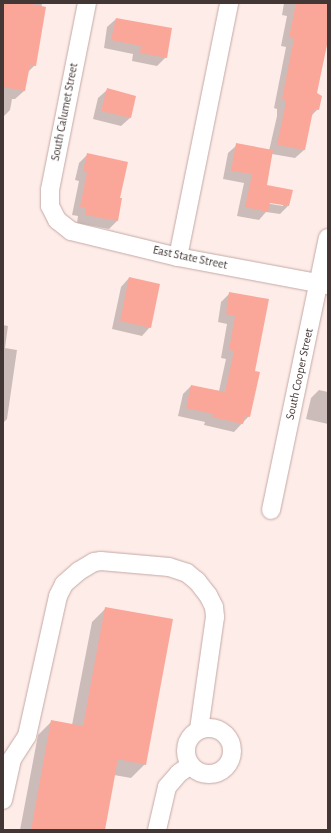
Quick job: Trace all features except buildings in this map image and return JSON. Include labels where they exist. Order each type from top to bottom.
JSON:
[{"type":"street","name":"South Calumet Street","points":[[57,220],[50,206],[50,190],[87,3]]},
{"type":"street","points":[[178,257],[229,3]]},
{"type":"street","name":"East State Street","points":[[57,220],[71,230],[178,257],[323,284]]},
{"type":"street","name":"South Cooper Street","points":[[271,510],[323,284],[328,238]]},
{"type":"street","points":[[3,800],[12,759],[27,736],[58,596],[64,584],[79,571],[94,562],[101,561],[169,567],[187,573],[197,581],[208,595],[214,607],[215,617],[199,730],[188,741],[186,756],[191,765],[200,772],[215,773],[228,765],[231,758],[231,742],[227,736],[214,728],[199,730]]},
{"type":"street","points":[[157,830],[167,787],[179,773],[191,765]]}]
